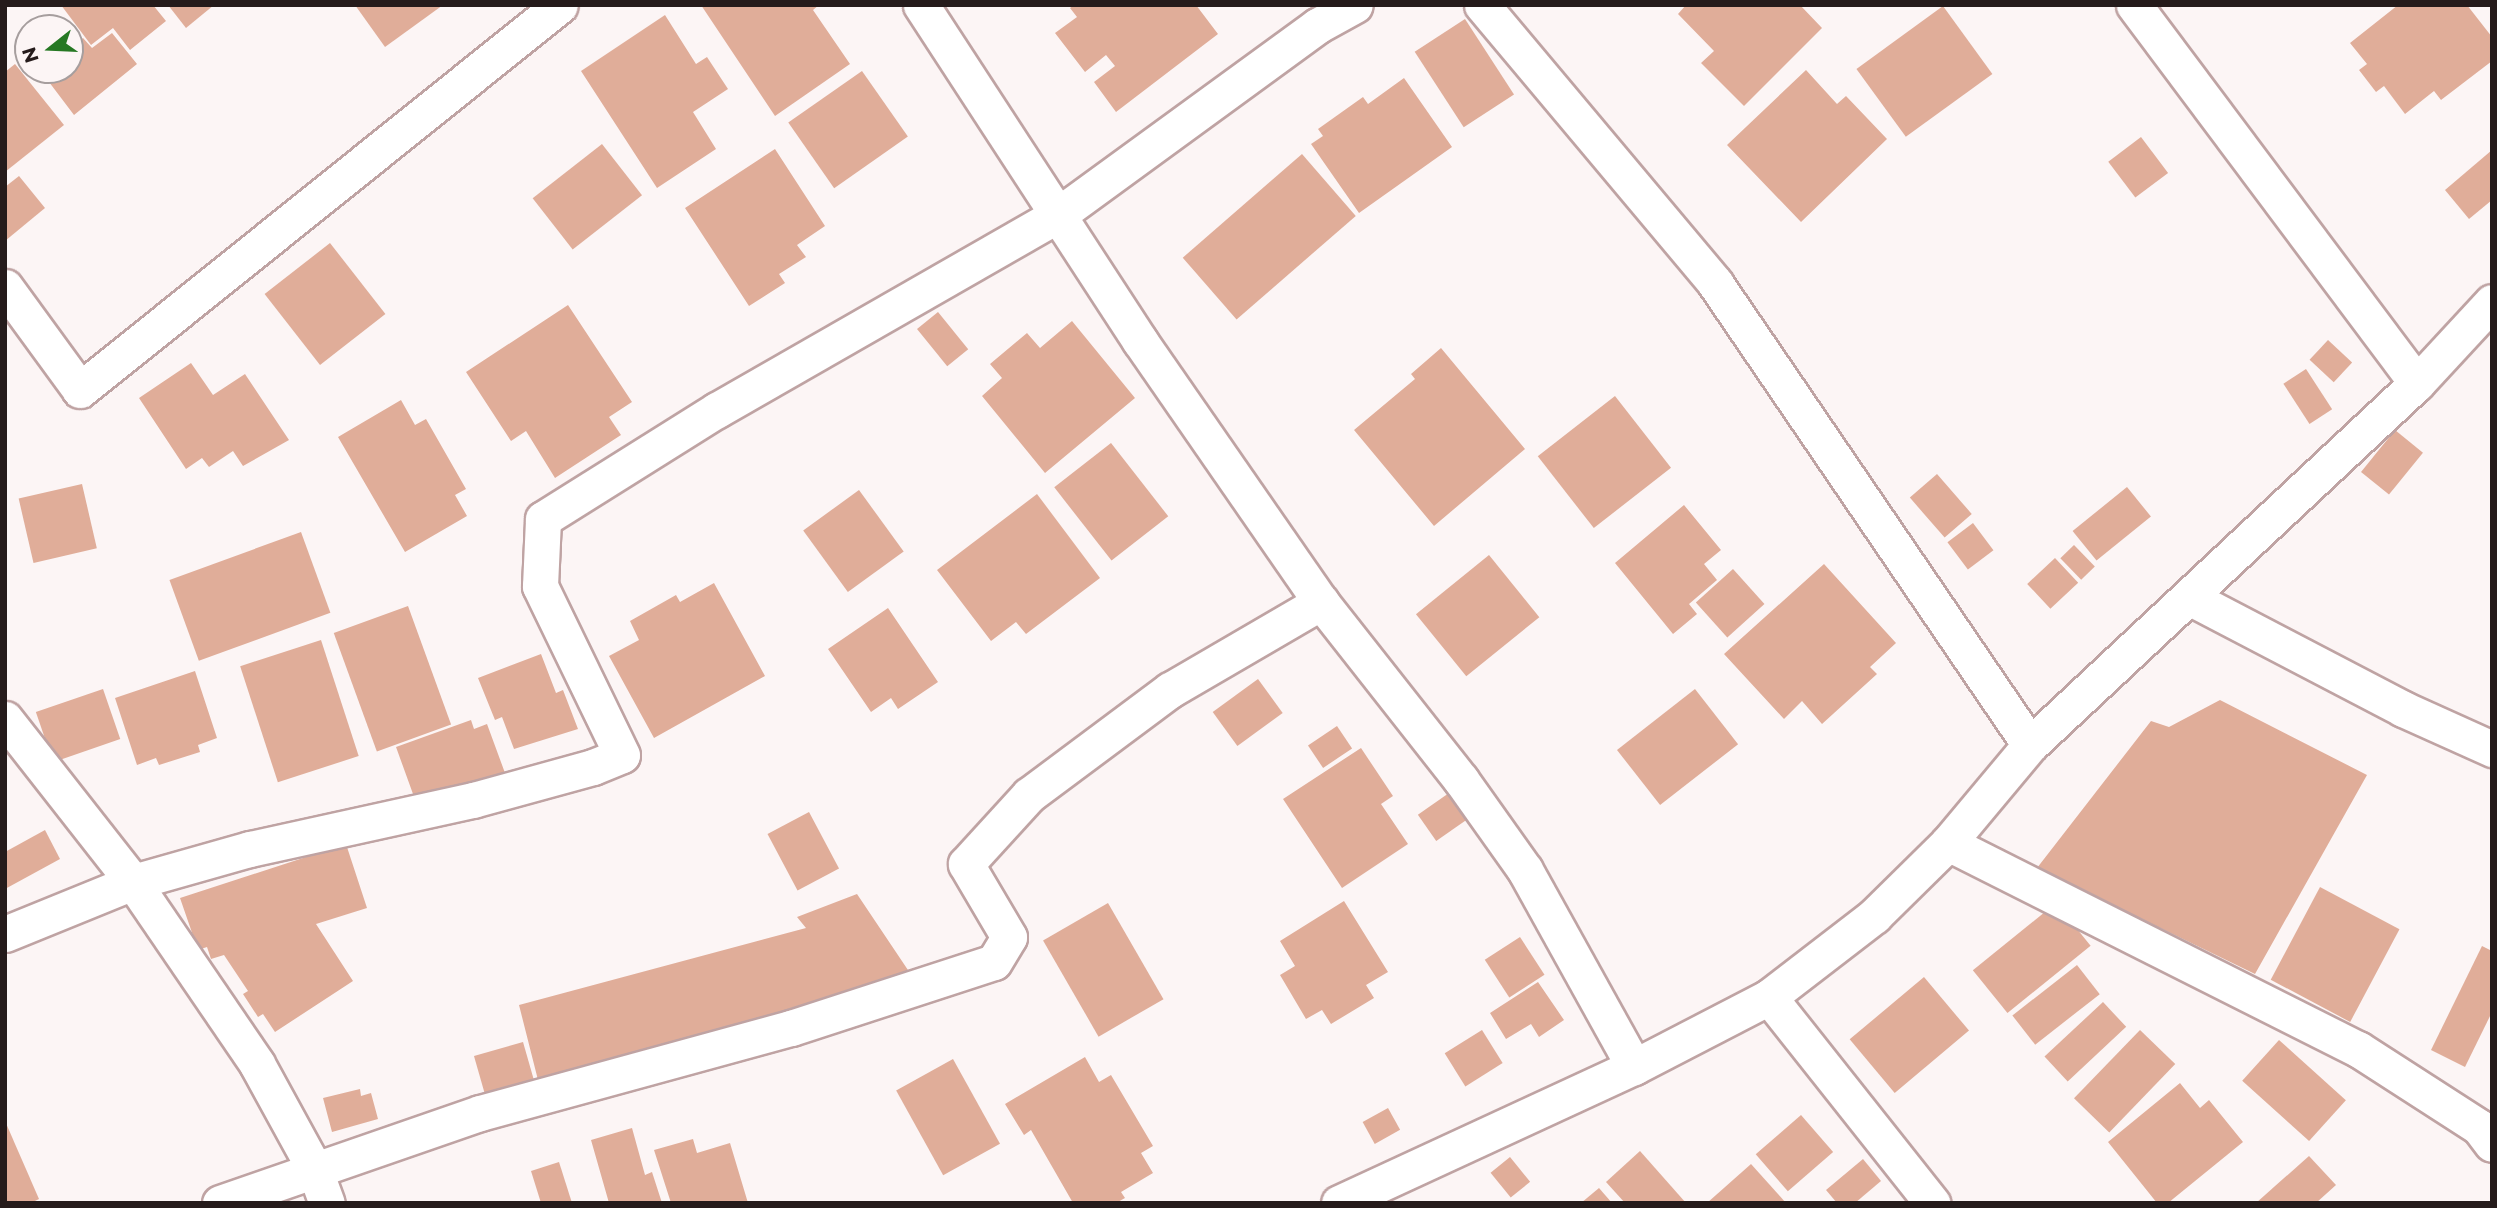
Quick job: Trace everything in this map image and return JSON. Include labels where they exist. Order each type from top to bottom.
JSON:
[{"type":"street","points":[[5,287],[79,390],[560,5]]},
{"type":"street","points":[[921,5],[1058,215],[1321,602],[1461,780],[1525,870],[1634,1067]]},
{"type":"street","points":[[5,934],[133,882],[250,849],[472,800],[622,755],[540,586],[542,519],[717,410],[1058,215],[1317,26],[1355,5]]},
{"type":"street","points":[[1482,5],[1715,283],[2031,745]]},
{"type":"street","points":[[2134,5],[2417,383]]},
{"type":"street","points":[[1339,1203],[1634,1067],[1769,997],[1874,916],[1948,843],[2031,745],[2191,598],[2417,383],[2492,303]]},
{"type":"street","points":[[2191,598],[2403,709],[2492,749]]},
{"type":"street","points":[[220,1203],[314,1168],[480,1113],[791,1028],[994,962],[1009,937],[966,864],[1029,795],[1138,715],[1321,602]]},
{"type":"street","points":[[5,719],[133,882],[257,1064],[314,1168],[327,1203]]},
{"type":"street","points":[[1948,843],[2358,1048],[2479,1128],[2492,1143]]},
{"type":"street","points":[[1769,997],[1932,1203]]},
{"type":"building","points":[[61,5],[153,5],[166,21],[130,50],[113,28],[91,45],[84,36],[84,14],[68,14]]},
{"type":"building","points":[[168,5],[214,5],[186,28]]},
{"type":"building","points":[[355,5],[443,5],[385,47]]},
{"type":"building","points":[[701,5],[819,5],[813,10],[850,64],[775,116]]},
{"type":"building","points":[[1074,5],[1196,5],[1218,34],[1116,112],[1094,82],[1115,66],[1106,55],[1085,72],[1055,33],[1077,17],[1070,8]]},
{"type":"building","points":[[1686,5],[1800,5],[1822,28],[1744,106],[1701,63],[1714,51],[1678,14]]},
{"type":"building","points":[[2398,5],[2467,5],[2492,37],[2492,61],[2441,100],[2434,91],[2405,114],[2384,86],[2376,92],[2359,70],[2367,64],[2350,43]]},
{"type":"building","points":[[1943,6],[1992,74],[1906,137],[1856,69]]},
{"type":"building","points":[[665,15],[696,64],[707,57],[728,89],[693,112],[716,149],[657,188],[581,71]]},
{"type":"building","points":[[1465,19],[1514,94],[1464,127],[1415,52]]},
{"type":"building","points":[[112,33],[137,64],[74,115],[51,84],[84,84],[84,39],[92,48]]},
{"type":"building","points":[[14,65],[14,84],[31,84],[64,125],[5,172],[5,72]]},
{"type":"building","points":[[1806,70],[1837,104],[1846,96],[1887,139],[1801,222],[1727,145]]},
{"type":"building","points":[[862,71],[908,137],[834,188],[788,123]]},
{"type":"building","points":[[1404,78],[1452,147],[1359,213],[1311,144],[1323,136],[1318,129],[1363,97],[1368,104]]},
{"type":"building","points":[[2141,137],[2168,173],[2135,198],[2108,162]]},
{"type":"building","points":[[602,144],[642,195],[573,249],[533,198]]},
{"type":"building","points":[[775,149],[825,226],[797,245],[806,257],[779,274],[785,283],[749,306],[685,208]]},
{"type":"building","points":[[2492,150],[2492,200],[2469,219],[2445,190]]},
{"type":"building","points":[[1302,154],[1356,216],[1237,320],[1183,258]]},
{"type":"building","points":[[19,176],[45,208],[5,241],[5,187]]},
{"type":"building","points":[[330,243],[385,314],[320,365],[265,294]]},
{"type":"building","points":[[568,305],[632,402],[609,417],[621,435],[555,478],[526,431],[511,441],[466,372]]},
{"type":"building","points":[[938,312],[968,349],[947,366],[917,329]]},
{"type":"building","points":[[1072,321],[1135,398],[1045,473],[982,396],[1002,378],[990,364],[1027,333],[1040,348]]},
{"type":"building","points":[[2328,340],[2352,363],[2334,382],[2310,360]]},
{"type":"building","points":[[1441,348],[1525,449],[1434,526],[1354,430],[1415,379],[1411,374]]},
{"type":"building","points":[[191,363],[213,395],[245,374],[289,440],[243,466],[233,451],[209,467],[202,458],[186,469],[139,398]]},
{"type":"building","points":[[2306,369],[2332,409],[2309,424],[2283,384]]},
{"type":"building","points":[[1615,396],[1671,468],[1594,528],[1538,456]]},
{"type":"building","points":[[401,400],[415,425],[426,419],[466,489],[455,495],[467,516],[405,552],[338,437]]},
{"type":"building","points":[[2395,430],[2423,453],[2389,495],[2361,472]]},
{"type":"building","points":[[1111,443],[1168,516],[1112,561],[1054,487]]},
{"type":"building","points":[[1937,474],[1972,514],[1945,538],[1910,498]]},
{"type":"building","points":[[82,484],[97,548],[34,563],[19,499]]},
{"type":"building","points":[[2127,487],[2151,517],[2097,561],[2073,531]]},
{"type":"building","points":[[859,490],[904,551],[848,592],[803,531]]},
{"type":"building","points":[[1037,494],[1100,578],[1026,634],[1016,622],[991,641],[937,570]]},
{"type":"building","points":[[1684,505],[1721,550],[1704,564],[1717,580],[1689,604],[1697,614],[1673,634],[1615,563]]},
{"type":"building","points":[[1973,523],[1993,550],[1968,569],[1947,542]]},
{"type":"building","points":[[301,532],[330,613],[199,661],[169,580]]},
{"type":"building","points":[[2074,545],[2095,567],[2081,580],[2060,558]]},
{"type":"building","points":[[1489,555],[1539,617],[1466,676],[1416,614]]},
{"type":"building","points":[[2055,558],[2078,583],[2050,609],[2027,584]]},
{"type":"building","points":[[1824,564],[1896,643],[1870,667],[1877,674],[1822,724],[1802,701],[1784,719],[1724,654]]},
{"type":"building","points":[[1733,569],[1764,604],[1727,637],[1696,602]]},
{"type":"building","points":[[714,583],[765,676],[654,738],[609,656],[639,640],[630,621],[676,595],[680,602]]},
{"type":"building","points":[[408,606],[451,724],[377,751],[334,633]]},
{"type":"building","points":[[888,608],[938,682],[898,709],[891,698],[871,712],[828,649]]},
{"type":"building","points":[[321,640],[359,756],[278,782],[240,666]]},
{"type":"building","points":[[541,654],[556,693],[563,690],[578,729],[514,749],[502,717],[495,720],[478,678]]},
{"type":"building","points":[[195,671],[217,738],[198,745],[200,752],[159,765],[156,758],[137,765],[115,698]]},
{"type":"building","points":[[1258,679],[1283,713],[1237,746],[1213,712]]},
{"type":"building","points":[[103,689],[120,739],[53,762],[36,712]]},
{"type":"building","points":[[1695,689],[1738,744],[1660,805],[1617,750]]},
{"type":"building","points":[[2220,700],[2367,775],[2255,974],[2037,868],[2151,721],[2169,727]]},
{"type":"building","points":[[471,720],[474,729],[487,724],[505,773],[417,805],[396,747]]},
{"type":"building","points":[[1337,726],[1352,748],[1323,768],[1308,746]]},
{"type":"building","points":[[1361,748],[1393,796],[1381,804],[1408,844],[1342,888],[1283,799]]},
{"type":"building","points":[[1449,793],[1467,819],[1436,841],[1418,815]]},
{"type":"building","points":[[809,812],[839,869],[798,891],[768,834]]},
{"type":"building","points":[[45,830],[60,859],[5,889],[5,852]]},
{"type":"building","points":[[346,844],[367,908],[316,924],[353,981],[275,1032],[263,1014],[258,1017],[243,994],[248,991],[224,955],[211,959],[207,947],[198,950],[180,898]]},
{"type":"building","points":[[2320,887],[2399,929],[2350,1022],[2271,980]]},
{"type":"building","points":[[857,894],[914,979],[538,1080],[519,1005],[806,928],[797,917]]},
{"type":"building","points":[[1344,901],[1388,972],[1366,985],[1374,998],[1331,1024],[1322,1010],[1306,1019],[1280,975],[1295,966],[1280,941]]},
{"type":"building","points":[[1108,903],[1164,999],[1099,1037],[1043,940]]},
{"type":"building","points":[[2056,903],[2091,946],[2007,1013],[1973,970]]},
{"type":"building","points":[[1520,937],[1545,975],[1509,998],[1485,960]]},
{"type":"building","points":[[2482,946],[2492,951],[2492,1012],[2465,1067],[2431,1050]]},
{"type":"building","points":[[2077,965],[2100,994],[2035,1045],[2012,1015]]},
{"type":"building","points":[[1924,977],[1969,1031],[1895,1093],[1850,1039]]},
{"type":"building","points":[[1538,982],[1564,1020],[1539,1037],[1531,1024],[1506,1039],[1490,1013]]},
{"type":"building","points":[[2103,1002],[2126,1027],[2068,1081],[2044,1057]]},
{"type":"building","points":[[1482,1030],[1503,1063],[1465,1086],[1445,1053]]},
{"type":"building","points":[[2140,1030],[2175,1064],[2109,1132],[2074,1098]]},
{"type":"building","points":[[2279,1040],[2346,1100],[2309,1141],[2242,1081]]},
{"type":"building","points":[[523,1042],[534,1080],[485,1095],[474,1056]]},
{"type":"building","points":[[1085,1057],[1099,1082],[1111,1075],[1153,1146],[1141,1153],[1153,1173],[1121,1192],[1125,1198],[1116,1203],[1073,1203],[1031,1130],[1024,1135],[1005,1104]]},
{"type":"building","points":[[953,1059],[1000,1144],[943,1175],[896,1091]]},
{"type":"building","points":[[2180,1083],[2200,1108],[2209,1100],[2243,1142],[2168,1203],[2157,1203],[2108,1142]]},
{"type":"building","points":[[360,1089],[361,1096],[371,1093],[378,1119],[332,1132],[323,1098]]},
{"type":"building","points":[[1388,1108],[1400,1130],[1375,1144],[1363,1122]]},
{"type":"building","points":[[1801,1115],[1833,1152],[1788,1191],[1756,1154]]},
{"type":"building","points":[[5,1121],[39,1199],[31,1203],[5,1203]]},
{"type":"building","points":[[632,1128],[645,1175],[652,1172],[662,1203],[609,1203],[591,1140]]},
{"type":"building","points":[[693,1139],[697,1153],[730,1143],[748,1203],[671,1203],[654,1150]]},
{"type":"building","points":[[1640,1151],[1686,1203],[1625,1203],[1606,1182]]},
{"type":"building","points":[[2309,1156],[2336,1185],[2316,1203],[2256,1203]]},
{"type":"building","points":[[1510,1157],[1530,1182],[1511,1198],[1491,1173]]},
{"type":"building","points":[[1863,1159],[1881,1181],[1855,1203],[1837,1203],[1826,1190]]},
{"type":"building","points":[[559,1162],[572,1203],[541,1203],[531,1171]]},
{"type":"building","points":[[1751,1164],[1786,1203],[1707,1203]]},
{"type":"building","points":[[1599,1188],[1612,1203],[1581,1203]]}]
